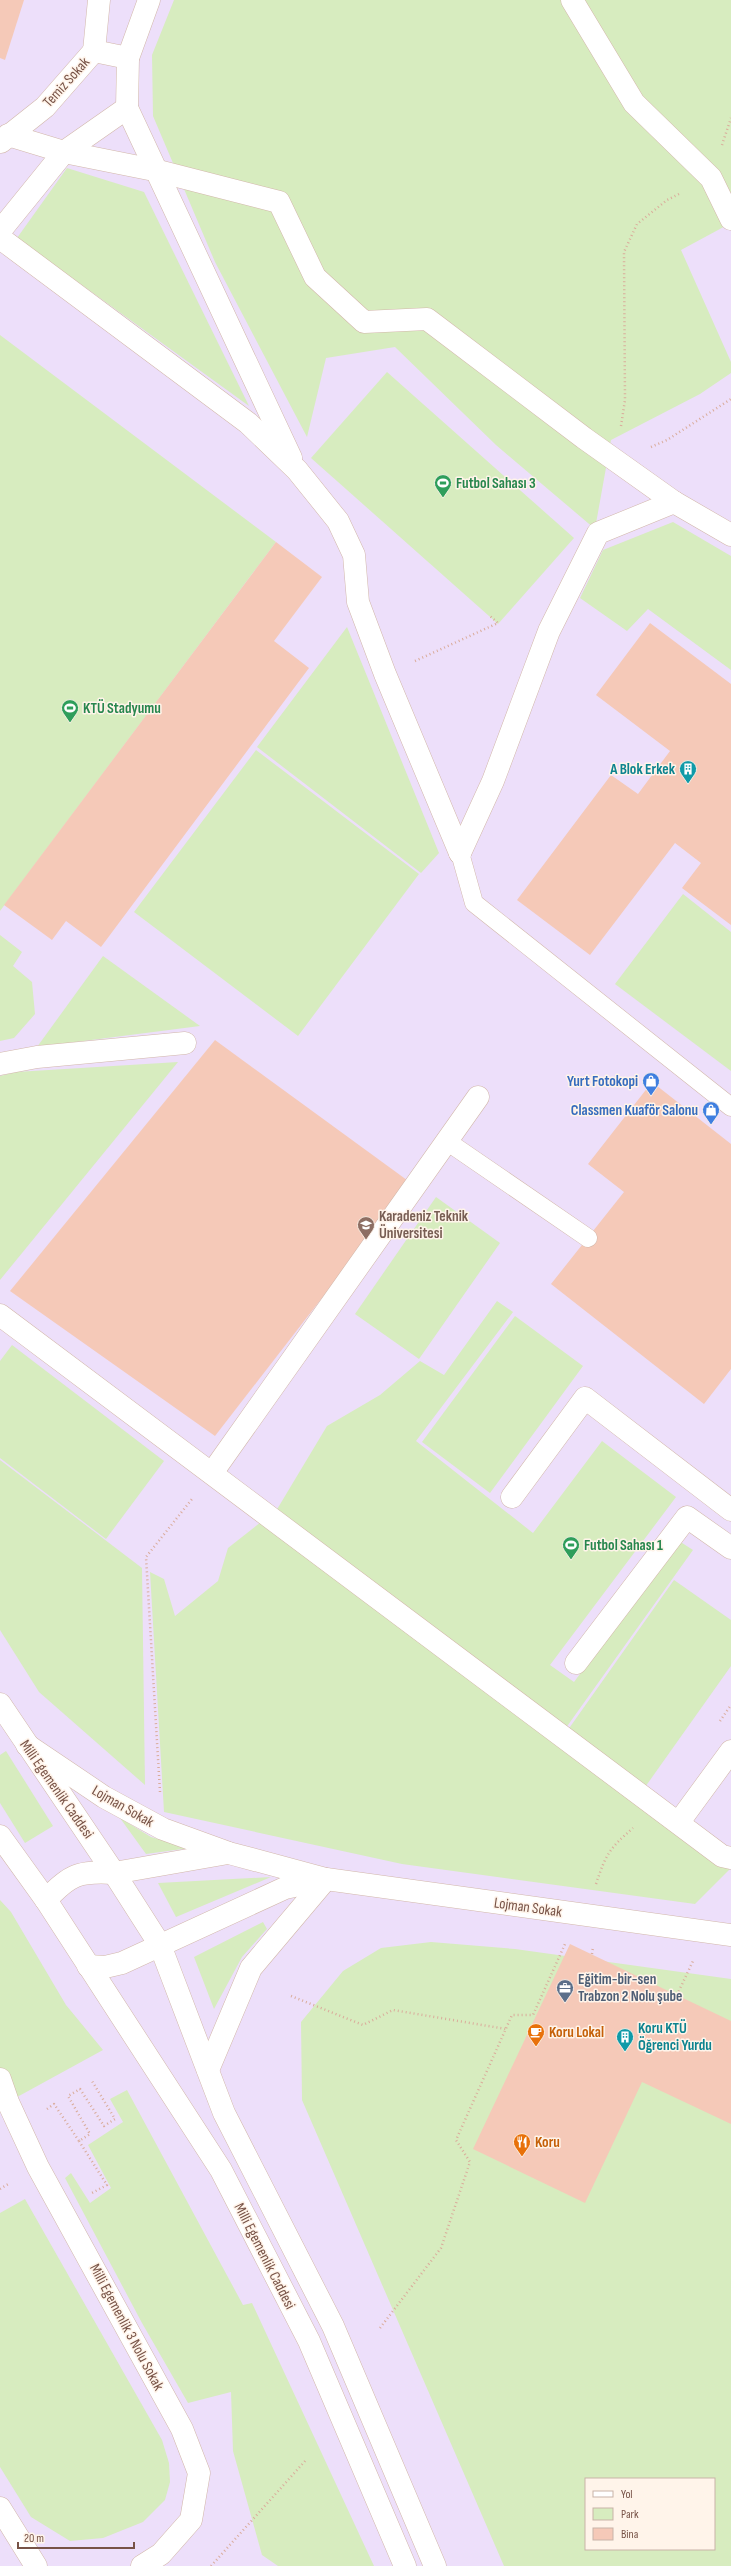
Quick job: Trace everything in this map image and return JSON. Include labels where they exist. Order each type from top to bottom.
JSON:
[{"type":"street","points":[[94,51],[99,0]]},
{"type":"street","points":[[149,0],[128,58],[127,108],[154,170],[297,470]]},
{"type":"street","points":[[572,0],[634,103],[712,178],[731,219]]},
{"type":"street","name":"Temiz Sokak","points":[[4,139],[45,107],[94,51],[128,58]]},
{"type":"street","points":[[0,231],[64,152],[127,108]]},
{"type":"street","points":[[4,139],[154,170],[279,202],[315,277],[364,322],[427,319],[617,462],[674,502],[731,535]]},
{"type":"street","points":[[0,238],[248,423],[297,470],[338,521],[354,555],[358,602],[385,674],[460,854]]},
{"type":"street","points":[[460,854],[493,781],[549,631],[598,533],[674,502]]},
{"type":"street","points":[[0,1064],[37,1057],[185,1043]]},
{"type":"street","points":[[212,1473],[448,1142],[478,1096]]},
{"type":"street","points":[[0,1315],[680,1822],[722,1856],[731,1858]]},
{"type":"street","points":[[512,1497],[585,1398],[731,1510]]},
{"type":"street","points":[[576,1663],[687,1517],[731,1548]]},
{"type":"street","name":"Milli Egemenlik Caddesi","points":[[0,1704],[114,1873],[160,1945],[224,2113],[251,2170],[332,2326],[435,2566]]},
{"type":"street","name":"Lojman Sokak","points":[[26,1744],[104,1797],[163,1829],[229,1853],[326,1879],[731,1935]]},
{"type":"street","points":[[680,1822],[731,1751]]},
{"type":"street","name":"Milli Egemenlik Caddesi","points":[[0,1836],[46,1900],[88,1966],[123,2016],[221,2170],[309,2341],[405,2566]]},
{"type":"street","name":"Lojman Sokak","points":[[114,1873],[229,1853]]},
{"type":"street","points":[[46,1900],[59,1886],[76,1874],[96,1872],[114,1873]]},
{"type":"street","points":[[208,2070],[251,1968],[326,1879]]},
{"type":"street","name":"Lojman Sokak","points":[[160,1945],[285,1888],[326,1879]]},
{"type":"street","points":[[88,1966],[105,1967],[122,1963],[160,1945]]},
{"type":"street","name":"Milli Egemenlik 3 Nolu Sokak","points":[[0,2079],[8,2102],[38,2167],[182,2429],[199,2473],[191,2520],[161,2554],[142,2566]]},
{"type":"street","points":[[0,2508],[36,2566]]},
{"type":"lane","points":[[460,854],[474,903],[731,1107]]},
{"type":"lane","points":[[448,1142],[588,1238]]},
{"type":"path","points":[[617,462],[625,400],[624,252],[637,224],[667,200],[712,178]]},
{"type":"path","points":[[617,462],[667,440],[731,399]]},
{"type":"path","points":[[385,674],[498,624],[490,616]]},
{"type":"path","points":[[163,1829],[146,1557],[212,1473]]},
{"type":"path","points":[[380,2328],[441,2248],[470,2162],[456,2140],[512,2015],[534,2016],[567,1938],[586,1914],[604,1858],[611,1847]]},
{"type":"path","points":[[677,1995],[696,1956]]},
{"type":"path","points":[[291,1996],[363,2025],[392,2010],[506,2029]]},
{"type":"path","points":[[79,2141],[90,2134],[68,2096],[80,2088],[104,2126],[115,2119],[92,2081]]},
{"type":"path","points":[[45,2110],[54,2104],[107,2185],[90,2195],[86,2189]]},
{"type":"path","points":[[211,2566],[306,2460]]},
{"type":"shaded area","name":"Karadeniz Teknik Üniversitesi","points":[[0,0],[731,0],[731,2566],[0,2566]]},
{"type":"green space","points":[[174,0],[731,0],[731,223],[681,250],[731,362],[731,373],[700,394],[611,440],[595,529],[496,445],[395,347],[326,358],[307,437],[215,262],[153,116],[152,55]]},
{"type":"green space","points":[[67,168],[144,192],[249,406],[17,238]]},
{"type":"green space","name":"KTÜ Stadyumu","points":[[0,335],[276,542],[0,911]]},
{"type":"green space","name":"Futbol Sahası 3","points":[[387,372],[574,538],[498,624],[311,458]]},
{"type":"green space","points":[[673,522],[731,556],[731,670],[648,609],[627,631],[580,598],[603,550]]},
{"type":"green space","points":[[347,627],[439,853],[421,873],[257,747]]},
{"type":"green space","points":[[256,750],[419,874],[298,1036],[134,912]]},
{"type":"green space","points":[[683,894],[731,932],[731,1071],[615,984]]},
{"type":"green space","points":[[0,935],[22,952],[13,966],[32,982],[35,1014],[14,1038],[0,1041]]},
{"type":"green space","points":[[103,956],[200,1026],[37,1047]]},
{"type":"green space","points":[[178,1062],[0,1280],[0,1076],[16,1072]]},
{"type":"green space","points":[[436,1197],[500,1243],[419,1359],[355,1314]]},
{"type":"green space","points":[[497,1301],[513,1312],[416,1441],[533,1533],[602,1441],[676,1497],[550,1665],[574,1682],[679,1541],[693,1550],[563,1732],[276,1511],[327,1426],[380,1395],[420,1361],[444,1375]]},
{"type":"green space","points":[[515,1316],[583,1366],[490,1493],[422,1442]]},
{"type":"green space","points":[[12,1345],[164,1461],[106,1539],[0,1458],[0,1361]]},
{"type":"green space","points":[[0,1460],[142,1568],[145,1785],[39,1692],[0,1630]]},
{"type":"green space","points":[[266,1518],[731,1868],[695,1904],[402,1864],[164,1812],[150,1572],[164,1579],[175,1616],[218,1581],[228,1548]]},
{"type":"green space","points":[[674,1580],[731,1620],[731,1666],[643,1790],[565,1734]]},
{"type":"green space","points":[[6,1751],[53,1826],[25,1843],[0,1803],[0,1755]]},
{"type":"green space","points":[[120,1818],[151,1837],[190,1848],[146,1854]]},
{"type":"green space","points":[[271,1877],[176,1917],[158,1883]]},
{"type":"green space","points":[[0,1900],[11,1912],[66,2005],[103,2050],[8,2102],[0,2079]]},
{"type":"green space","points":[[263,1922],[267,1929],[242,1957],[214,2009],[194,1957]]},
{"type":"green space","points":[[431,1942],[515,1949],[731,1979],[731,2566],[504,2566],[302,2100],[301,2022],[343,1971],[381,1948]]},
{"type":"green space","points":[[127,2090],[243,2305],[252,2303],[374,2566],[278,2566],[262,2555],[233,2451],[231,2392],[188,2403],[142,2323],[65,2178],[71,2173],[90,2203],[111,2188],[88,2145],[123,2122],[110,2099]]},
{"type":"green space","points":[[25,2199],[162,2440],[169,2463],[170,2482],[165,2500],[143,2522],[103,2538],[70,2541],[31,2517],[0,2467],[0,2213]]},
{"type":"building","points":[[0,0],[24,0],[5,60],[0,58]]},
{"type":"building","points":[[276,542],[322,577],[274,641],[309,668],[101,947],[66,921],[52,940],[4,905]]},
{"type":"building","name":"A Blok Erkek","points":[[650,623],[731,684],[731,925],[682,888],[701,863],[675,843],[590,955],[517,900],[611,775],[638,794],[670,751],[596,695]]},
{"type":"building","points":[[215,1040],[411,1183],[215,1436],[10,1291]]},
{"type":"building","points":[[652,1082],[731,1144],[731,1369],[704,1404],[551,1284],[624,1192],[588,1164]]},
{"type":"building","name":"Koru KTÜ Öğrenci Yurdu","points":[[570,1944],[731,2021],[731,2124],[642,2082],[585,2203],[473,2149]]},
{"type":"place","name":"Futbol Sahası 3","points":[[443,498]]},
{"type":"place","name":"KTÜ Stadyumu","points":[[70,723]]},
{"type":"place","name":"A Blok Erkek","points":[[688,784]]},
{"type":"place","name":"Yurt Fotokopi","points":[[651,1096]]},
{"type":"place","name":"Classmen Kuaför Salonu","points":[[711,1125]]},
{"type":"place","name":"Karadeniz Teknik Üniversitesi","points":[[366,1240]]},
{"type":"place","name":"Futbol Sahası 1","points":[[571,1560]]},
{"type":"place","name":"Eğitim-bir-sen Trabzon 2 Nolu şube","points":[[565,2003]]},
{"type":"place","name":"Koru Lokal","points":[[536,2047]]},
{"type":"place","name":"Koru KTÜ Öğrenci Yurdu","points":[[625,2052]]},
{"type":"place","name":"Koru","points":[[522,2157]]}]
